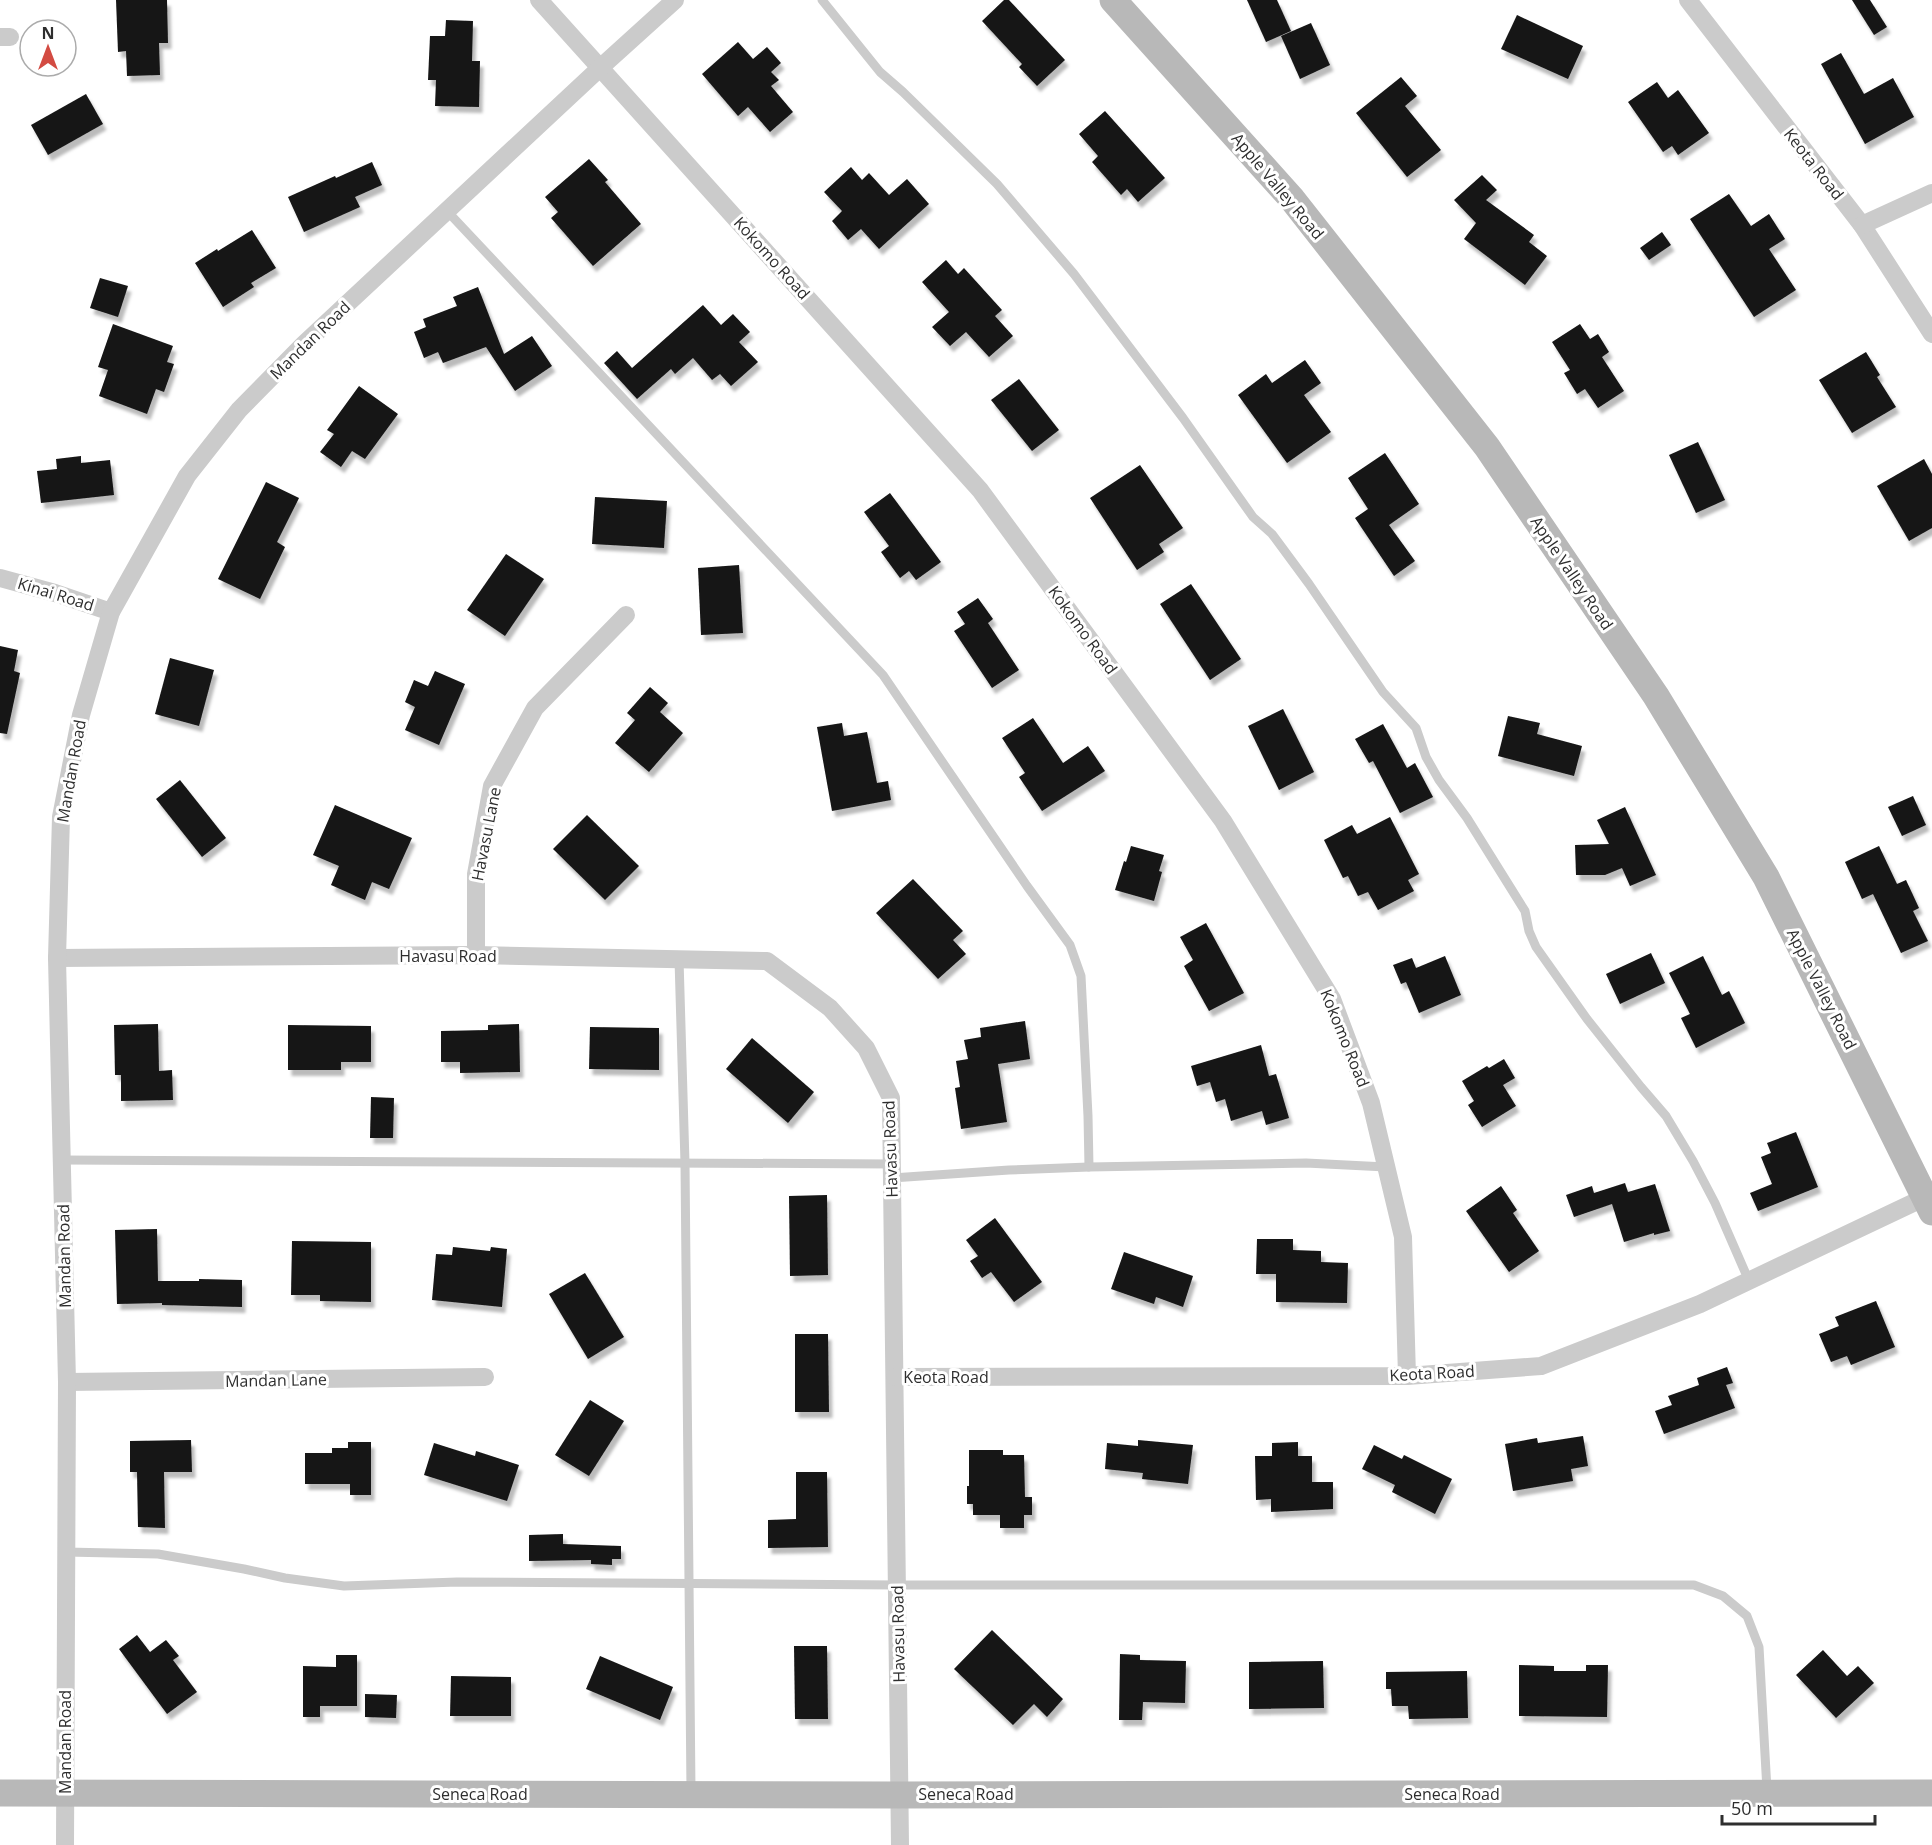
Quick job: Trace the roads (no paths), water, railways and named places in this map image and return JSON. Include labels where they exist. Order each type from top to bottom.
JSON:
[{"type":"street","name":"Kokomo Road","points":[[539,0],[980,490],[1223,821],[1332,999],[1371,1103],[1403,1238],[1407,1376]]},
{"type":"street","name":"Mandan Road","points":[[65,1845],[67,1382],[57,958],[61,817],[81,714],[111,612],[187,476],[239,410],[304,344],[675,0]]},
{"type":"street","name":"Apple Valley Road","points":[[1113,0],[1292,199],[1479,438],[1656,696],[1766,877],[1930,1201]]},
{"type":"street","name":"Keota Road","points":[[1688,0],[1862,225],[1932,334]]},
{"type":"street","points":[[1862,225],[1932,193]]},
{"type":"street","name":"Kinai Road","points":[[0,578],[54,592],[111,612]]},
{"type":"street","name":"Havasu Lane","points":[[476,955],[476,874],[492,786],[535,708],[626,615]]},
{"type":"street","name":"Havasu Road","points":[[57,958],[476,955],[767,962],[830,1008],[866,1048],[891,1098],[900,1845]]},
{"type":"street","name":"Keota Road","points":[[895,1377],[1407,1376],[1541,1366],[1701,1304],[1930,1201]]},
{"type":"street","name":"Mandan Lane","points":[[67,1382],[485,1377]]},
{"type":"street","name":"Seneca Road","points":[[0,1793],[691,1795],[1932,1793]]},
{"type":"lane","points":[[822,0],[880,72],[997,184],[1074,274],[1183,418],[1253,517],[1272,534],[1309,584],[1383,692],[1416,728],[1426,757],[1439,780],[1467,818],[1525,911],[1529,931],[1536,947],[1587,1019],[1666,1116],[1688,1152],[1715,1203],[1749,1281]]},
{"type":"lane","points":[[447,211],[883,675],[1070,945],[1081,976],[1089,1167]]},
{"type":"lane","points":[[679,959],[685,1163],[691,1795]]},
{"type":"lane","points":[[62,1160],[685,1163],[892,1171],[1306,1163],[1386,1167]]},
{"type":"lane","points":[[66,1552],[158,1554],[344,1587],[457,1582],[897,1585],[1694,1585],[1723,1596],[1747,1616],[1759,1647],[1768,1793]]}]
